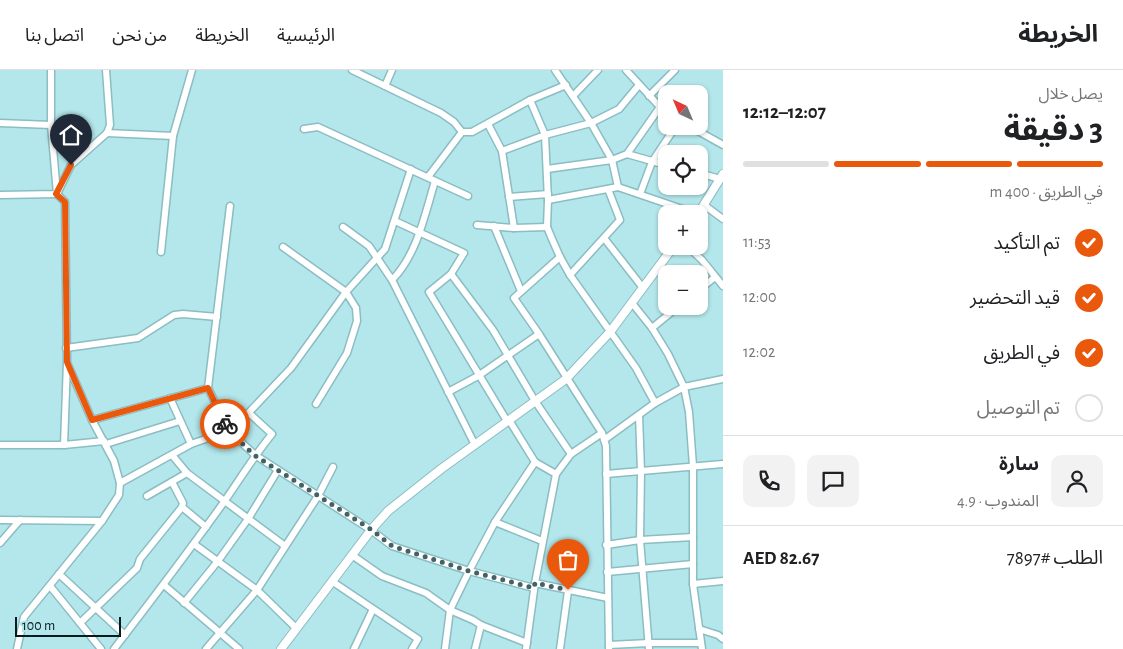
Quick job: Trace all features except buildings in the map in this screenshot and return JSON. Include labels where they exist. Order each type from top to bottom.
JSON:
[{"type":"street","points":[[51,70],[51,125],[56,194]]},
{"type":"street","points":[[56,194],[71,165],[107,133],[110,124],[106,70]]},
{"type":"street","points":[[161,252],[173,136],[192,70]]},
{"type":"street","points":[[352,70],[441,113],[454,122],[462,132]]},
{"type":"street","points":[[385,86],[392,70]]},
{"type":"street","points":[[555,70],[591,123],[612,160],[618,187]]},
{"type":"street","points":[[573,96],[598,70]]},
{"type":"street","points":[[626,70],[658,105]]},
{"type":"street","points":[[649,96],[675,70]]},
{"type":"street","points":[[462,132],[472,132],[530,100],[566,85]]},
{"type":"street","points":[[502,151],[545,135],[591,123],[619,109],[639,86]]},
{"type":"street","points":[[530,100],[545,135],[548,227],[560,257],[636,368],[655,403]]},
{"type":"street","points":[[547,169],[612,160],[628,154],[658,110]]},
{"type":"street","points":[[0,123],[51,125]]},
{"type":"street","points":[[488,124],[502,151],[514,228]]},
{"type":"street","points":[[304,129],[318,127],[468,196]]},
{"type":"street","points":[[428,177],[462,132]]},
{"type":"street","points":[[107,133],[173,136]]},
{"type":"street","points":[[640,194],[652,162],[670,135]]},
{"type":"street","points":[[705,135],[723,145]]},
{"type":"street","points":[[628,154],[658,163]]},
{"type":"street","points":[[120,483],[191,444],[229,431],[238,424],[291,368],[346,292],[377,256],[385,250],[411,169]]},
{"type":"street","points":[[704,205],[721,177],[708,175]]},
{"type":"street","points":[[392,280],[402,270],[420,232],[435,181]]},
{"type":"street","points":[[509,197],[548,197],[618,187],[671,205]]},
{"type":"street","points":[[570,274],[620,220],[608,189]]},
{"type":"street","points":[[0,195],[56,194],[65,202],[67,362],[64,444]]},
{"type":"street","points":[[230,206],[208,388],[229,431],[254,455],[372,530],[392,546],[469,571],[608,598]]},
{"type":"street","points":[[708,208],[723,219]]},
{"type":"street","points":[[395,221],[464,253],[451,274],[429,292],[478,376],[536,462],[556,474]]},
{"type":"street","points":[[477,225],[514,228],[548,227]]},
{"type":"street","points":[[494,226],[522,291]]},
{"type":"street","points":[[343,227],[370,246],[392,280],[475,445]]},
{"type":"street","points":[[604,238],[643,288]]},
{"type":"street","points":[[283,247],[346,292],[356,308],[357,321],[347,353],[316,404]]},
{"type":"street","points":[[281,649],[388,511],[441,469],[566,379],[610,332],[667,255]]},
{"type":"street","points":[[696,255],[723,286]]},
{"type":"street","points":[[560,257],[514,298],[602,433],[606,446],[609,647],[701,646],[693,584],[693,466],[689,412],[684,388],[668,354],[652,328],[632,303]]},
{"type":"street","points":[[451,274],[493,330],[535,401],[571,454]]},
{"type":"street","points":[[708,283],[715,277]]},
{"type":"street","points":[[66,348],[138,338],[174,315],[217,317]]},
{"type":"street","points":[[652,328],[668,315]]},
{"type":"street","points":[[448,392],[478,376],[539,334]]},
{"type":"street","points":[[17,649],[24,617],[102,521],[118,495],[120,483],[114,461],[92,420],[67,362]]},
{"type":"street","points":[[604,440],[655,403],[684,388],[723,379]]},
{"type":"street","points":[[92,420],[208,388]]},
{"type":"street","points":[[170,398],[191,444]]},
{"type":"street","points":[[114,649],[164,585],[224,501],[254,455],[272,434],[248,413]]},
{"type":"street","points":[[639,415],[641,471],[640,540],[649,646]]},
{"type":"street","points":[[0,445],[105,443],[180,421]]},
{"type":"street","points":[[352,555],[382,576],[426,593],[450,610],[527,646],[534,585],[556,474],[571,454],[602,433]]},
{"type":"street","points":[[172,455],[187,473],[286,546]]},
{"type":"street","points":[[445,649],[450,610],[495,522],[536,462]]},
{"type":"street","points":[[606,474],[723,464]]},
{"type":"street","points":[[206,649],[257,590],[318,496],[333,467]]},
{"type":"street","points":[[184,603],[218,561],[248,519],[278,470]]},
{"type":"street","points":[[147,496],[187,473]]},
{"type":"street","points":[[172,482],[182,507],[206,527]]},
{"type":"street","points":[[80,623],[137,568],[140,559],[182,507]]},
{"type":"street","points":[[0,520],[102,521]]},
{"type":"street","points":[[0,543],[20,520]]},
{"type":"street","points":[[495,522],[542,541]]},
{"type":"street","points":[[606,545],[640,540],[693,537]]},
{"type":"street","points":[[194,544],[257,590],[296,628]]},
{"type":"street","points":[[607,572],[693,564]]},
{"type":"street","points":[[59,574],[125,635]]},
{"type":"street","points":[[333,582],[418,639],[412,649]]},
{"type":"street","points":[[693,584],[723,582]]},
{"type":"street","points":[[164,585],[239,649]]},
{"type":"street","points":[[50,586],[100,649]]},
{"type":"street","points":[[560,649],[568,590]]},
{"type":"street","points":[[354,649],[373,609]]},
{"type":"street","points":[[475,649],[481,625]]},
{"type":"street","points":[[699,629],[718,635],[723,639]]},
{"type":"way so far","points":[[225,424],[229,431],[254,455],[372,530],[392,546],[469,571],[534,588],[535,583],[568,590]]},
{"type":"route","points":[[71,165],[56,194],[65,202],[67,362],[92,420],[208,388],[225,424]]}]
